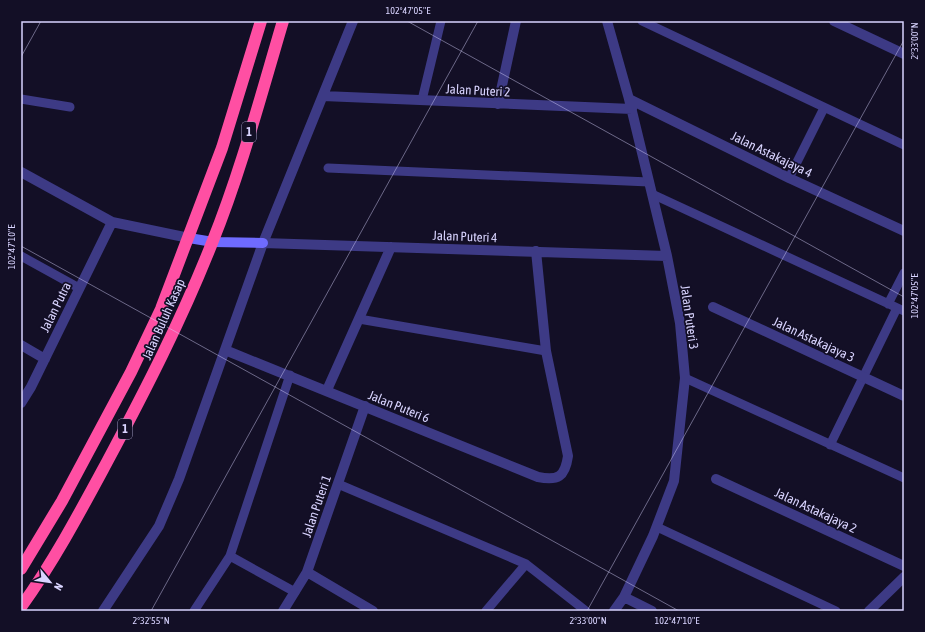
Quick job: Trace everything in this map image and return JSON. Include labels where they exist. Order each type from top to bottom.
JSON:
[{"type":"highway","name":"Jalan Buluh Kasap","points":[[21,569],[62,501],[131,372],[161,309],[222,148],[261,21]]},
{"type":"highway","name":"Jalan Buluh Kasap","points":[[21,607],[56,555],[149,383],[180,319],[213,242],[243,152],[283,21]]},
{"type":"street","points":[[104,611],[159,526],[179,478],[263,243],[353,21]]},
{"type":"street","points":[[498,104],[516,21]]},
{"type":"street","name":"Jalan Puteri 3","points":[[607,21],[632,109],[667,256],[680,323],[685,378],[674,481],[657,527],[624,597],[614,611]]},
{"type":"street","points":[[834,21],[855,25],[904,54]]},
{"type":"street","name":"Jalan Puteri 2","points":[[323,96],[632,109]]},
{"type":"street","name":"Jalan Astakajaya 4","points":[[629,99],[790,178],[904,231]]},
{"type":"street","points":[[21,172],[112,222],[213,242],[263,243]]},
{"type":"street","name":"Jalan Putra","points":[[21,403],[45,358],[112,222]]},
{"type":"street","name":"Jalan Puteri 4","points":[[263,243],[667,256]]},
{"type":"street","points":[[327,390],[391,247]]},
{"type":"street","points":[[536,251],[546,351]]},
{"type":"street","name":"Jalan Astakajaya 3","points":[[713,307],[864,376],[904,396]]},
{"type":"street","points":[[21,345],[45,358]]},
{"type":"street","name":"Jalan Puteri 6","points":[[225,350],[327,390],[538,477],[550,480],[558,478],[562,474],[568,456],[546,351]]},
{"type":"street","name":"Jalan Puteri 1","points":[[283,611],[307,572],[365,406]]},
{"type":"street","name":"Jalan Astakajaya 2","points":[[716,478],[904,566]]},
{"type":"street","points":[[307,572],[372,611]]},
{"type":"street","points":[[869,611],[904,577]]},
{"type":"street","points":[[624,597],[652,611]]},
{"type":"lane","points":[[422,100],[441,21]]},
{"type":"lane","points":[[642,21],[904,145]]},
{"type":"lane","points":[[21,99],[70,107]]},
{"type":"lane","points":[[790,178],[824,108]]},
{"type":"lane","points":[[328,168],[649,182]]},
{"type":"lane","points":[[652,194],[900,310],[864,376],[830,445]]},
{"type":"lane","points":[[21,256],[79,288]]},
{"type":"lane","points":[[888,304],[904,272]]},
{"type":"lane","points":[[359,319],[546,351]]},
{"type":"lane","points":[[194,611],[230,556],[290,375]]},
{"type":"lane","points":[[685,378],[904,478]]},
{"type":"lane","points":[[338,484],[526,564],[586,611]]},
{"type":"lane","points":[[657,527],[836,611]]},
{"type":"lane","points":[[230,556],[295,592]]},
{"type":"lane","points":[[486,611],[526,564]]}]
